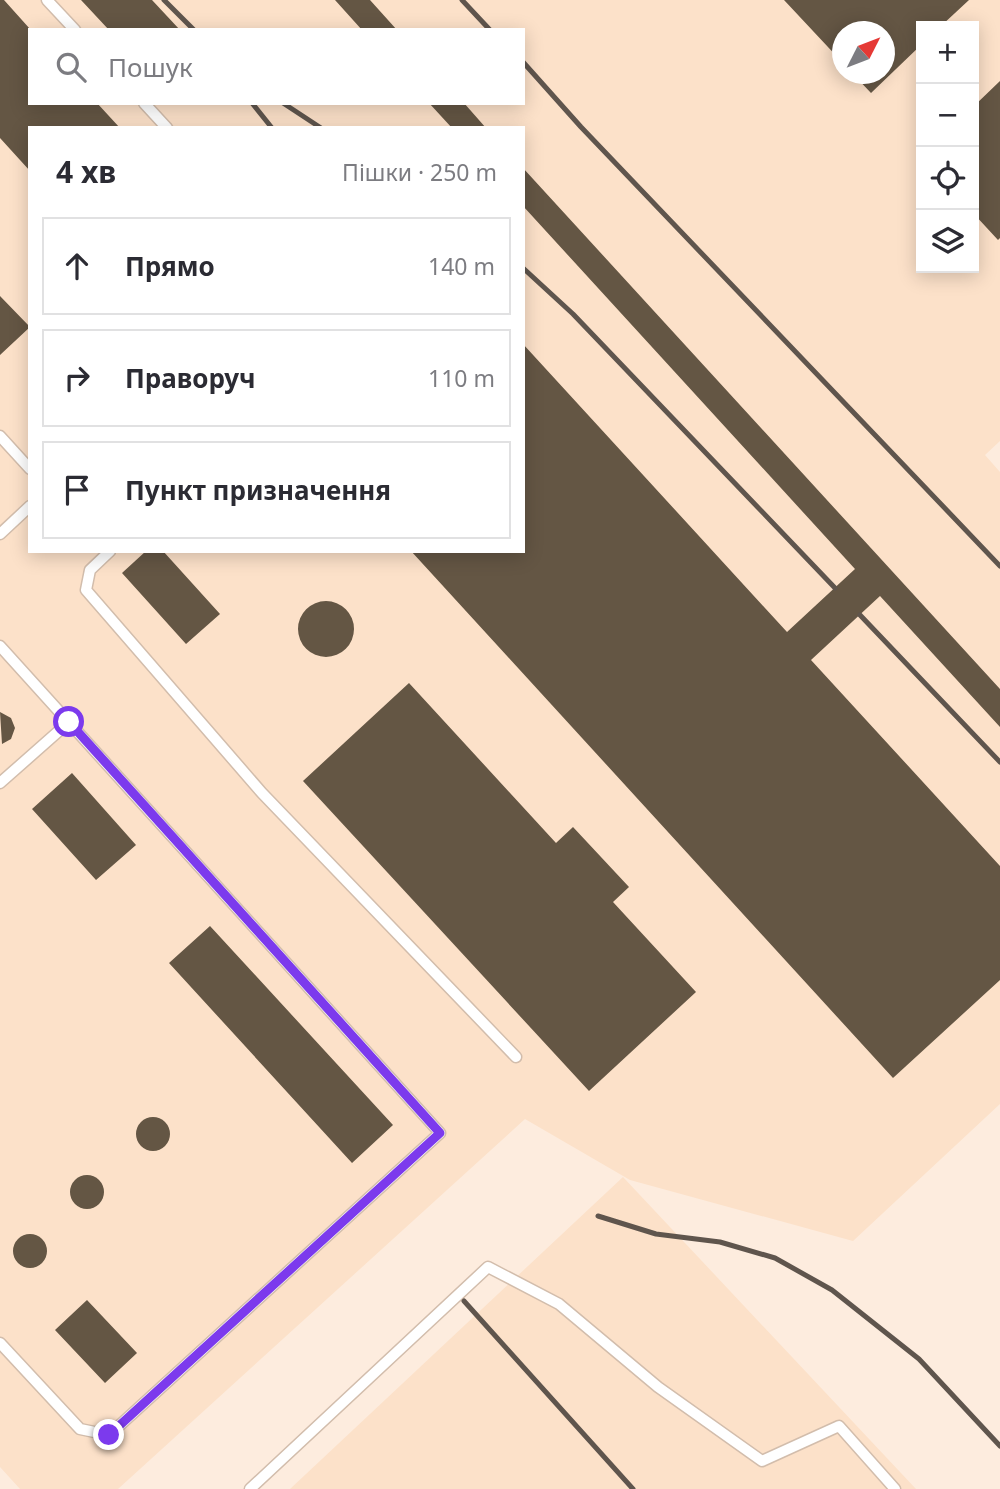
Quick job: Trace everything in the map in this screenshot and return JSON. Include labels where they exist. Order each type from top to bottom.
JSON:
[{"type":"lane","points":[[47,0],[73,28]]},
{"type":"lane","points":[[146,105],[165,126]]},
{"type":"lane","points":[[0,436],[28,467]]},
{"type":"lane","points":[[0,534],[28,508]]},
{"type":"lane","points":[[108,553],[90,570],[86,590],[262,793],[516,1057]]},
{"type":"lane","points":[[0,646],[440,1133],[109,1435],[80,1429],[0,1343]]},
{"type":"lane","points":[[0,783],[69,722]]},
{"type":"lane","points":[[250,1489],[488,1267],[559,1304],[658,1387],[762,1461],[839,1426],[895,1489]]},
{"type":"shaded area","points":[[0,0],[1000,0],[1000,441],[985,455],[1000,472],[1000,1104],[853,1241],[630,1180],[525,1119],[118,1489],[20,1489],[0,1467]]},
{"type":"shaded area","points":[[623,1177],[916,1489],[290,1489]]},
{"type":"building","points":[[0,0],[4,0],[29,28],[28,105],[99,105],[118,126],[28,126],[28,169],[0,138]]},
{"type":"building","points":[[81,0],[152,0],[178,28],[107,28]]},
{"type":"building","points":[[335,0],[370,0],[395,28],[360,28]]},
{"type":"building","points":[[784,0],[969,0],[946,21],[916,21],[916,50],[895,70],[895,21],[832,21],[832,51]]},
{"type":"building","points":[[1000,81],[998,240],[979,219],[979,101]]},
{"type":"building","points":[[862,84],[880,84],[871,93]]},
{"type":"building","points":[[431,105],[466,105],[484,126],[450,126]]},
{"type":"building","points":[[525,170],[1000,689],[1000,727],[880,596],[811,660],[1000,866],[1000,980],[893,1078],[413,553],[525,553],[525,346],[787,632],[855,569],[525,208]]},
{"type":"building","points":[[0,296],[28,325],[28,329],[0,355]]},
{"type":"building","points":[[144,553],[165,553],[220,614],[186,644],[122,573]]},
{"type":"building","points":[[320,601],[332,601],[342,605],[350,613],[354,629],[350,645],[342,653],[332,657],[320,657],[310,653],[302,645],[298,635],[298,623],[302,613],[310,605]]},
{"type":"building","points":[[409,683],[556,843],[573,827],[629,887],[613,902],[696,992],[589,1091],[303,781]]},
{"type":"building","points":[[0,712],[11,718],[15,728],[11,739],[2,744]]},
{"type":"building","points":[[72,773],[136,845],[96,880],[32,809]]},
{"type":"building","points":[[210,926],[393,1125],[352,1163],[169,963]]},
{"type":"building","points":[[153,1117],[165,1122],[170,1134],[165,1146],[153,1151],[141,1146],[136,1134],[141,1122]]},
{"type":"building","points":[[87,1175],[99,1180],[104,1192],[99,1204],[87,1209],[75,1204],[70,1192],[75,1180]]},
{"type":"building","points":[[30,1234],[42,1239],[47,1251],[42,1263],[30,1268],[18,1263],[13,1251],[18,1239]]},
{"type":"building","points":[[87,1300],[137,1353],[105,1383],[55,1330]]},
{"type":"railway","points":[[164,0],[192,28]]},
{"type":"railway","points":[[462,0],[488,28]]},
{"type":"railway","points":[[525,64],[581,127],[1000,566]]},
{"type":"railway","points":[[254,105],[270,126]]},
{"type":"railway","points":[[286,105],[318,126]]},
{"type":"railway","points":[[525,270],[573,314],[835,588]]},
{"type":"railway","points":[[860,615],[1000,762]]},
{"type":"railway","points":[[598,1216],[656,1234],[720,1242],[775,1258],[832,1290],[919,1359],[1000,1446]]},
{"type":"railway","points":[[464,1301],[633,1489]]},
{"type":"route","points":[[69,722],[440,1133],[109,1435]]}]
